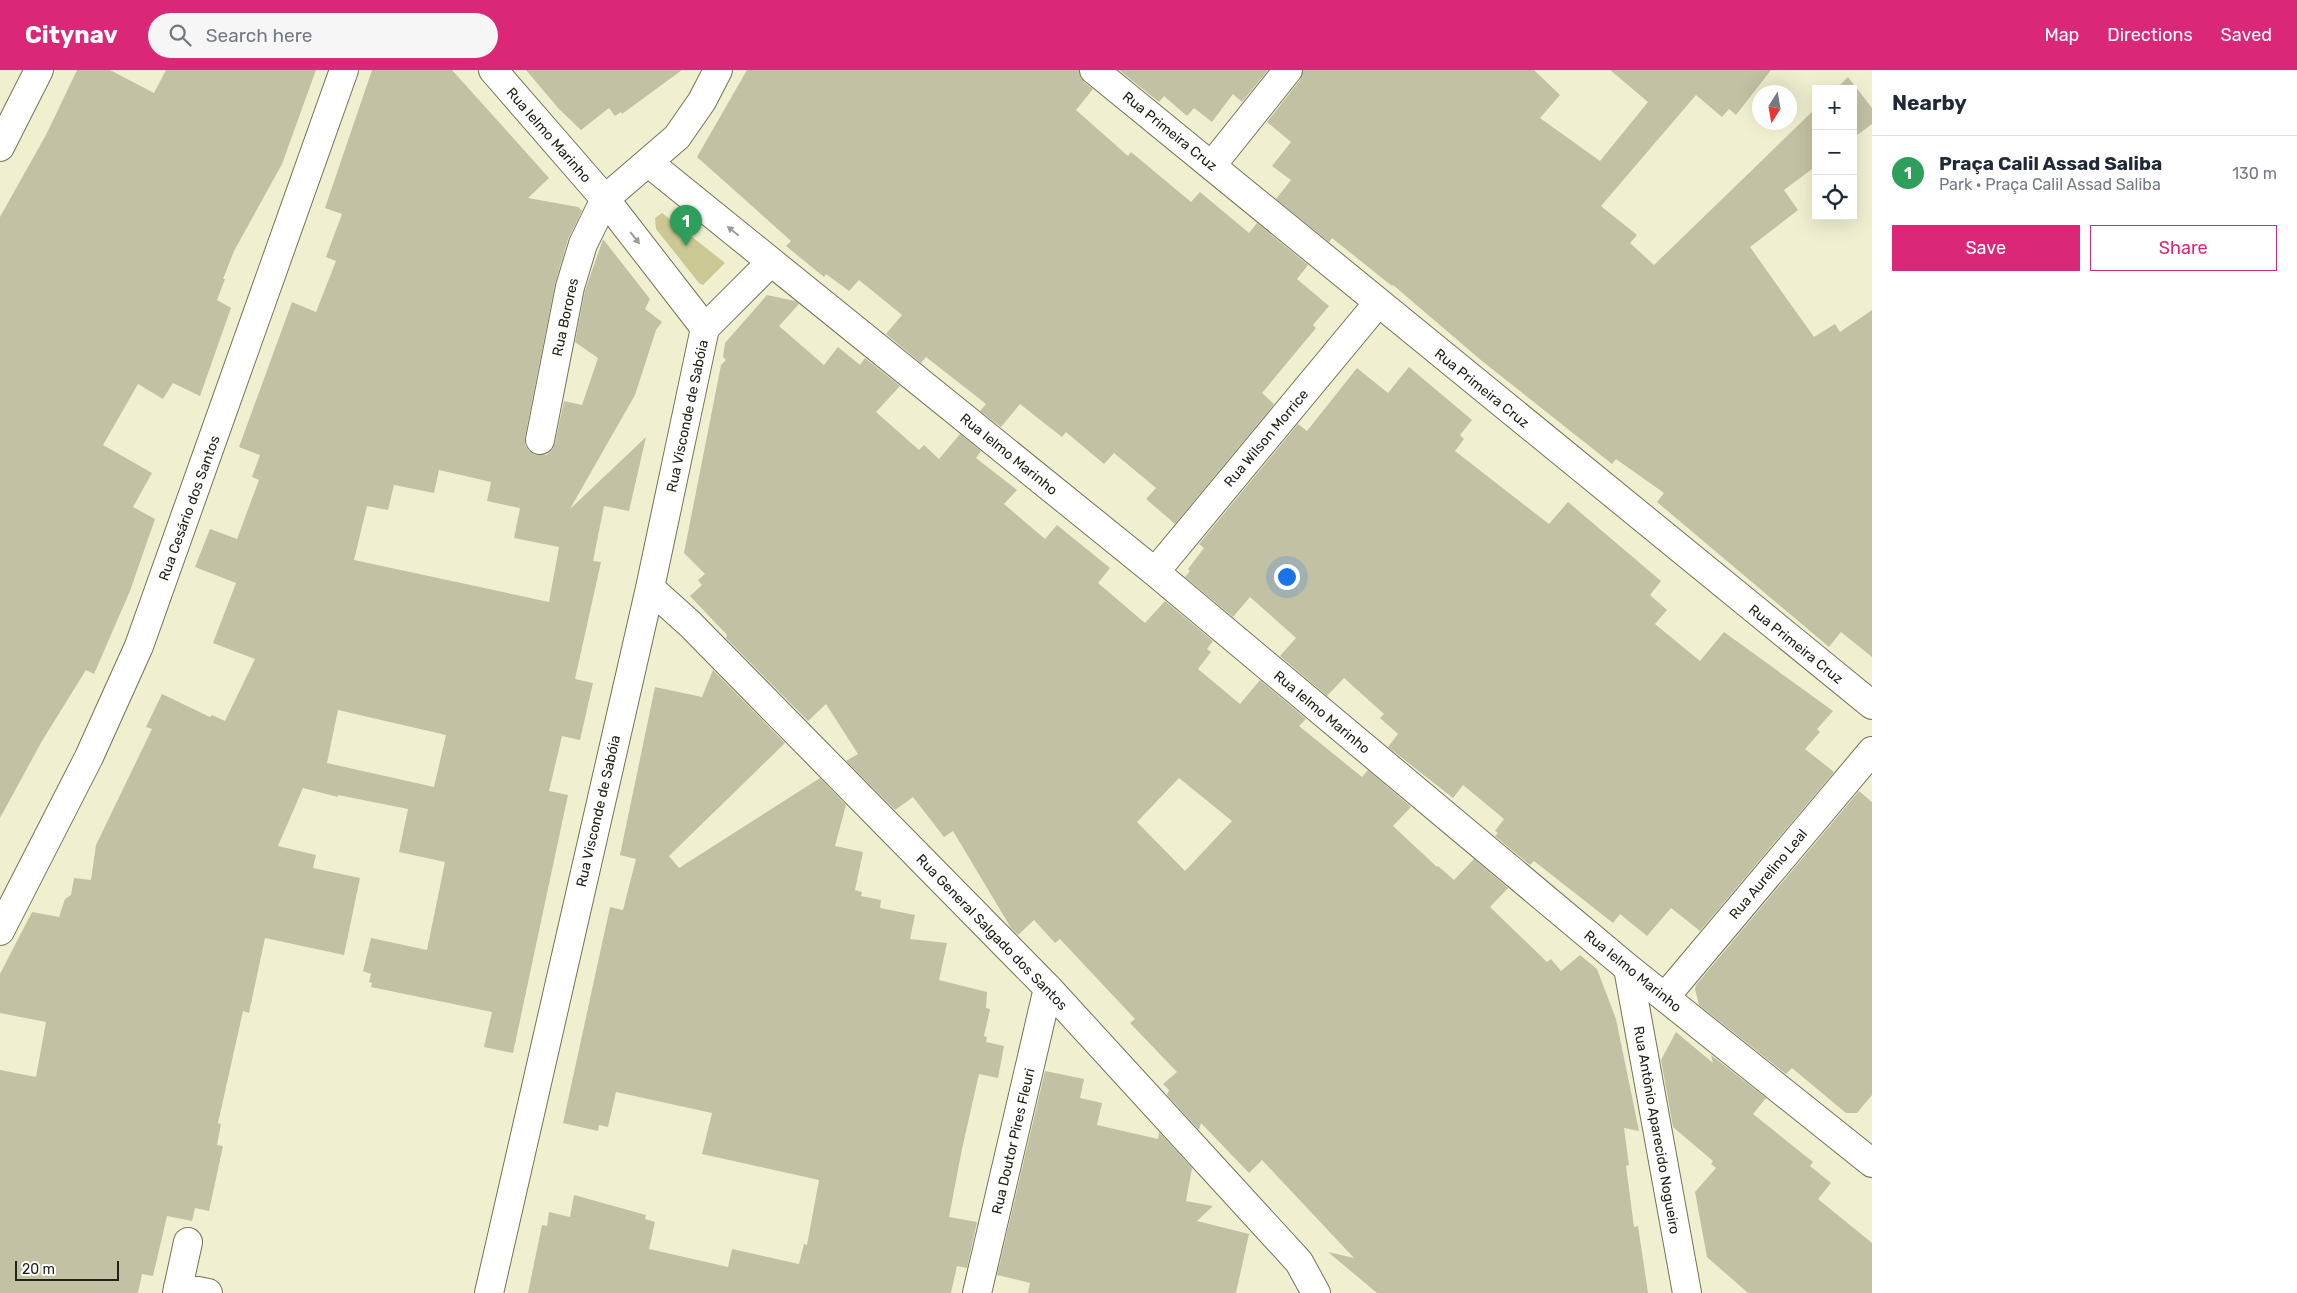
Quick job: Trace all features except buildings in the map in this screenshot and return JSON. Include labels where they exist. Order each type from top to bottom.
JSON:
[{"type":"street","points":[[0,147],[39,70]]},
{"type":"street","name":"Rua Cesário dos Santos","points":[[0,931],[89,757],[139,646],[344,70]]},
{"type":"street","name":"Rua Ielmo Marinho","points":[[493,70],[605,199],[705,328]]},
{"type":"street","points":[[605,199],[677,137],[702,101],[718,70]]},
{"type":"street","name":"Rua Primeira Cruz","points":[[1094,70],[1872,705]]},
{"type":"street","points":[[1212,165],[1288,70]]},
{"type":"street","name":"Rua Ielmo Marinho","points":[[649,163],[1155,572],[1628,968],[1872,1164]]},
{"type":"street","name":"Rua Borores","points":[[540,440],[570,287],[583,244],[605,199]]},
{"type":"street","points":[[705,328],[771,262]]},
{"type":"street","name":"Rua Wilson Morrice","points":[[1155,572],[1378,303]]},
{"type":"street","name":"Rua Visconde de Sabóia","points":[[489,1293],[650,588],[705,328]]},
{"type":"street","name":"Rua General Salgado dos Santos","points":[[650,588],[696,631],[1048,988],[1299,1262],[1316,1293]]},
{"type":"street","name":"Rua Aurelino Leal","points":[[1664,997],[1872,751]]},
{"type":"street","name":"Rua Antônio Aparecido Nogueiro","points":[[1628,968],[1687,1293]]},
{"type":"street","name":"Rua Doutor Pires Fleuri","points":[[977,1293],[1048,988]]},
{"type":"street","points":[[188,1242],[178,1290],[208,1293]]},
{"type":"shaded area","points":[[662,213],[725,263],[703,285],[699,283],[656,229],[655,218]]},
{"type":"place","name":"Praça Calil Assad Saliba","points":[[686,246]]}]
